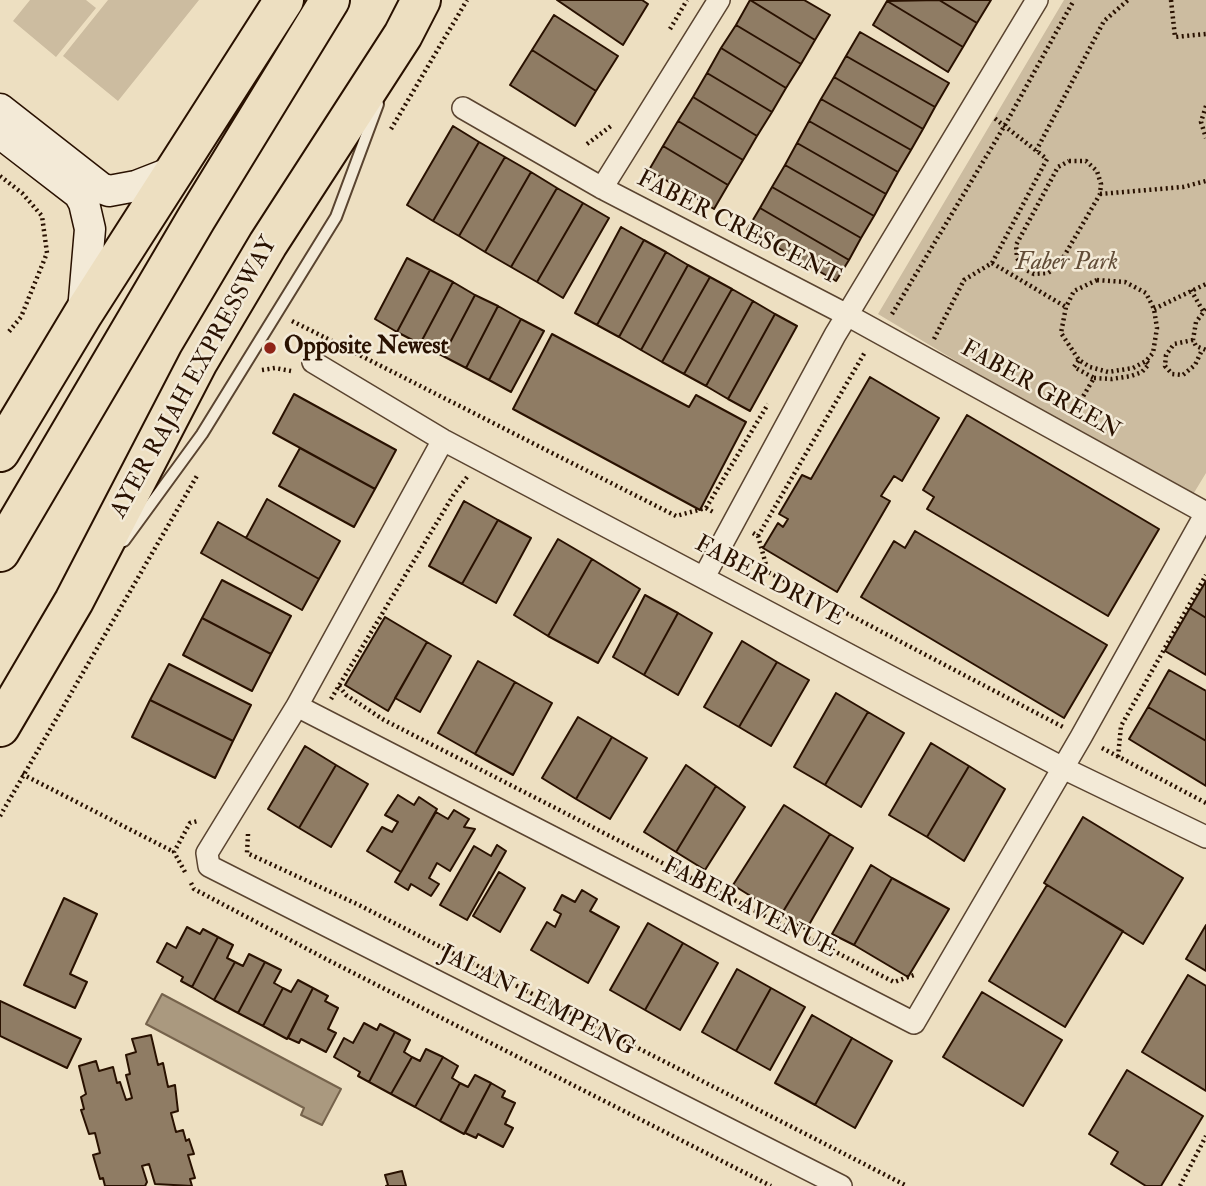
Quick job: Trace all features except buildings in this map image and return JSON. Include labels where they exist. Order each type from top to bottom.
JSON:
[{"type":"highway","points":[[0,452],[83,314],[284,0]]},
{"type":"highway","points":[[0,552],[196,219],[330,0]]},
{"type":"highway","name":"AYER RAJAH EXPRESSWAY","points":[[0,727],[74,601],[205,350],[268,244],[403,35],[421,0]]},
{"type":"street","name":"FABER CRESCENT","points":[[602,188],[719,0]]},
{"type":"street","points":[[704,577],[835,335],[849,316],[1037,0]]},
{"type":"street","name":"FABER CRESCENT","points":[[463,108],[602,188],[849,316]]},
{"type":"street","points":[[0,109],[101,188],[109,191],[136,186],[177,170]]},
{"type":"street","points":[[0,133],[79,194],[84,203],[90,229],[83,314]]},
{"type":"street","name":"FABER GREEN","points":[[849,316],[1206,513],[1075,729],[1063,768]]},
{"type":"street","name":"FABER DRIVE","points":[[313,362],[443,440],[1063,768],[1206,837]]},
{"type":"street","points":[[297,706],[443,440]]},
{"type":"street","name":"FABER AVENUE","points":[[297,706],[911,1023],[917,1021],[1063,768]]},
{"type":"street","name":"JALAN LEMPENG","points":[[297,706],[207,853],[209,866],[841,1186]]},
{"type":"lane","points":[[119,547],[202,434],[336,217],[403,35]]},
{"type":"lane","points":[[74,601],[110,558]]},
{"type":"path","points":[[667,34],[687,0]]},
{"type":"path","points":[[887,321],[1005,125],[1074,0]]},
{"type":"path","points":[[1036,151],[1104,20],[1128,0]]},
{"type":"path","points":[[1171,0],[1175,37],[1206,34]]},
{"type":"path","points":[[930,347],[964,279],[992,263],[1047,159],[1005,125],[974,106]]},
{"type":"path","points":[[1206,106],[1200,122],[1206,138]]},
{"type":"path","points":[[587,144],[612,125]]},
{"type":"path","points":[[1069,161],[1086,161],[1097,171],[1101,184],[1100,194],[1059,265],[1048,273],[1034,274],[1024,268],[1017,258],[1016,245],[1058,167],[1069,161]]},
{"type":"path","points":[[0,176],[22,193],[42,216],[47,253],[20,317],[7,334]]},
{"type":"path","points":[[1100,194],[1183,187],[1206,181]]},
{"type":"path","points":[[1024,202],[1036,209]]},
{"type":"path","points":[[992,263],[1066,307]]},
{"type":"path","points":[[1079,360],[1074,367],[1085,374],[1094,378],[1112,379],[1142,372],[1148,363],[1153,353],[1157,328],[1154,309],[1146,293],[1125,282],[1097,280],[1074,291],[1066,307],[1061,333],[1079,360],[1108,372],[1148,363]]},
{"type":"path","points":[[1154,309],[1206,284]]},
{"type":"path","points":[[1191,290],[1204,310],[1196,322],[1193,340]]},
{"type":"path","points":[[313,333],[676,516],[706,508],[758,536]]},
{"type":"path","points":[[835,335],[878,357]]},
{"type":"path","points":[[313,362],[326,338]]},
{"type":"path","points":[[1193,340],[1204,350],[1195,365],[1183,375],[1172,374],[1165,366],[1166,355],[1174,344],[1193,340]]},
{"type":"path","points":[[866,351],[758,536],[768,572],[1062,726],[1075,729],[1118,757],[1206,803]]},
{"type":"path","points":[[1153,353],[1166,355]]},
{"type":"path","points":[[1068,422],[1094,378]]},
{"type":"path","points":[[706,508],[773,395]]},
{"type":"path","points":[[0,816],[203,466]]},
{"type":"path","points":[[320,718],[454,494],[470,473]]},
{"type":"path","points":[[1118,757],[1121,726],[1206,575]]},
{"type":"path","points":[[339,686],[345,695],[384,720],[894,982],[909,979],[922,970]]},
{"type":"path","points":[[1062,726],[1075,729]]},
{"type":"path","points":[[22,774],[174,852]]},
{"type":"path","points":[[252,827],[246,836],[247,853],[359,905],[907,1186]]},
{"type":"path","points":[[194,889],[771,1186]]},
{"type":"path","points":[[1180,1186],[1206,1136]]},
{"type":"green space","points":[[30,0],[86,0],[96,8],[56,57],[13,21]]},
{"type":"green space","points":[[108,0],[199,0],[118,101],[63,56]]},
{"type":"green space","name":"Faber Park","points":[[1064,0],[1206,0],[1206,473],[1189,501],[878,314]]},
{"type":"shaded area","points":[[162,994],[341,1089],[322,1125],[301,1115],[304,1108],[146,1024]]},
{"type":"place","name":"Opposite Newest","points":[[270,348]]}]
